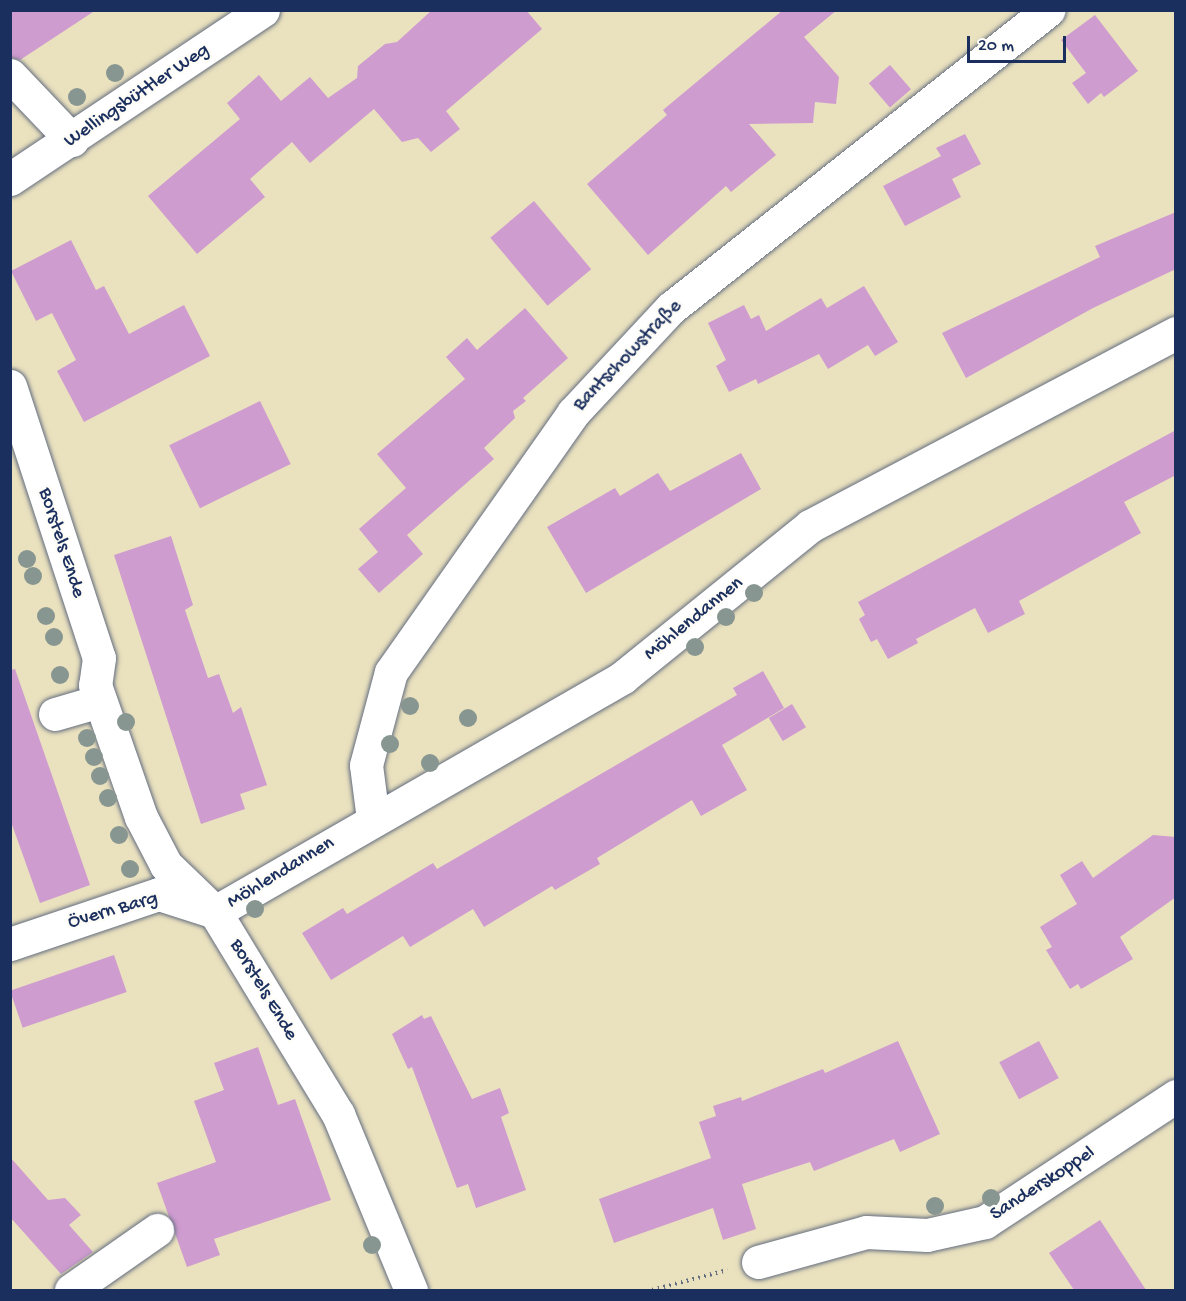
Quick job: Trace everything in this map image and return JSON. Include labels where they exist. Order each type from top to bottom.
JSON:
[{"type":"street","name":"Wellingsbüttler Weg","points":[[10,179],[72,140],[263,10]]},
{"type":"street","name":"Bantschowstraße","points":[[373,819],[366,765],[392,672],[573,413],[671,308],[1049,10]]},
{"type":"street","points":[[10,75],[72,140]]},
{"type":"street","name":"Möhlendannen","points":[[215,912],[623,677],[810,526],[1176,333]]},
{"type":"street","name":"Borstels Ende","points":[[10,386],[99,658],[95,685],[141,817],[166,865],[215,912],[338,1114],[411,1290]]},
{"type":"street","points":[[55,714],[100,701]]},
{"type":"street","name":"Övern Barg","points":[[10,944],[159,894],[215,912]]},
{"type":"street","name":"Sanderskoppel","points":[[758,1262],[866,1232],[927,1235],[985,1222],[1176,1096]]},
{"type":"street","points":[[71,1290],[158,1230]]},
{"type":"path","points":[[652,1290],[758,1262]]},
{"type":"building","points":[[10,10],[96,10],[20,60],[10,57]]},
{"type":"building","points":[[432,10],[526,10],[542,29],[446,111],[460,129],[431,152],[418,138],[402,142],[374,109],[310,163],[292,142],[250,179],[265,197],[197,254],[148,196],[240,119],[227,103],[259,75],[281,101],[310,77],[328,98],[357,78],[358,66],[385,44],[397,42]]},
{"type":"building","points":[[783,10],[837,10],[804,37],[839,77],[836,104],[815,102],[813,123],[749,124],[776,155],[731,192],[726,186],[648,255],[587,184],[667,115],[663,110]]},
{"type":"building","points":[[1095,15],[1138,71],[1104,97],[1101,93],[1088,104],[1072,83],[1086,73],[1061,40]]},
{"type":"building","points":[[890,65],[911,89],[890,108],[869,83]]},
{"type":"building","points":[[965,134],[981,164],[952,179],[961,197],[905,226],[883,186],[941,156],[936,148]]},
{"type":"building","points":[[534,201],[591,269],[548,306],[490,238]]},
{"type":"building","points":[[1176,212],[1176,269],[1093,308],[966,378],[942,333],[1100,257],[1095,246]]},
{"type":"building","points":[[71,240],[96,290],[104,286],[129,334],[184,305],[210,356],[84,422],[57,371],[76,360],[52,313],[36,321],[11,271]]},
{"type":"building","points":[[864,286],[898,342],[875,356],[868,345],[828,369],[819,354],[758,384],[756,379],[729,392],[716,366],[726,360],[708,323],[744,305],[751,319],[759,315],[766,331],[821,298],[827,308]]},
{"type":"building","points":[[525,308],[568,358],[523,398],[526,401],[513,411],[515,418],[484,448],[494,459],[407,535],[423,554],[379,593],[358,569],[378,552],[359,529],[406,488],[377,454],[465,379],[446,357],[467,338],[477,350]]},
{"type":"building","points":[[260,401],[291,464],[200,508],[169,445]]},
{"type":"building","points":[[1176,430],[1176,475],[1124,502],[1141,533],[1019,601],[1025,614],[988,633],[975,608],[916,639],[918,643],[888,659],[877,639],[871,642],[859,619],[865,615],[858,602]]},
{"type":"building","points":[[741,453],[761,489],[586,593],[547,527],[615,488],[620,496],[658,473],[670,491]]},
{"type":"building","points":[[171,536],[193,605],[185,610],[208,678],[219,674],[233,713],[241,707],[267,785],[240,794],[245,809],[201,824],[114,555]]},
{"type":"building","points":[[15,669],[90,885],[40,903],[10,819],[10,670]]},
{"type":"building","points":[[763,671],[784,708],[722,745],[747,790],[701,816],[692,800],[597,858],[600,864],[555,890],[552,886],[484,927],[473,909],[410,947],[403,936],[331,980],[302,933],[343,908],[347,914],[433,863],[437,869],[737,695],[733,688]]},
{"type":"building","points":[[792,704],[806,727],[783,741],[769,718]]},
{"type":"building","points":[[1153,835],[1176,837],[1176,897],[1120,937],[1133,959],[1081,989],[1078,984],[1070,989],[1046,950],[1052,947],[1040,927],[1077,904],[1060,875],[1082,861],[1093,878]]},
{"type":"building","points":[[114,955],[127,992],[23,1028],[10,991]]},
{"type":"building","points":[[422,1015],[424,1019],[431,1016],[472,1099],[500,1088],[509,1113],[501,1117],[526,1190],[476,1208],[468,1184],[457,1188],[412,1067],[408,1069],[392,1034]]},
{"type":"building","points":[[898,1041],[940,1134],[900,1152],[894,1139],[814,1171],[810,1162],[742,1184],[756,1229],[723,1240],[713,1208],[614,1243],[599,1199],[711,1158],[699,1122],[716,1116],[713,1106],[741,1097],[742,1101],[823,1069],[825,1073]]},
{"type":"building","points":[[1039,1041],[1059,1078],[1019,1099],[999,1062]]},
{"type":"building","points":[[258,1047],[278,1105],[295,1099],[331,1200],[214,1239],[220,1255],[187,1267],[157,1183],[216,1162],[194,1101],[224,1090],[214,1063]]},
{"type":"building","points":[[10,1157],[48,1200],[65,1198],[81,1215],[69,1225],[93,1252],[61,1274],[10,1217]]},
{"type":"building","points":[[1100,1220],[1146,1290],[1074,1290],[1049,1253]]}]
